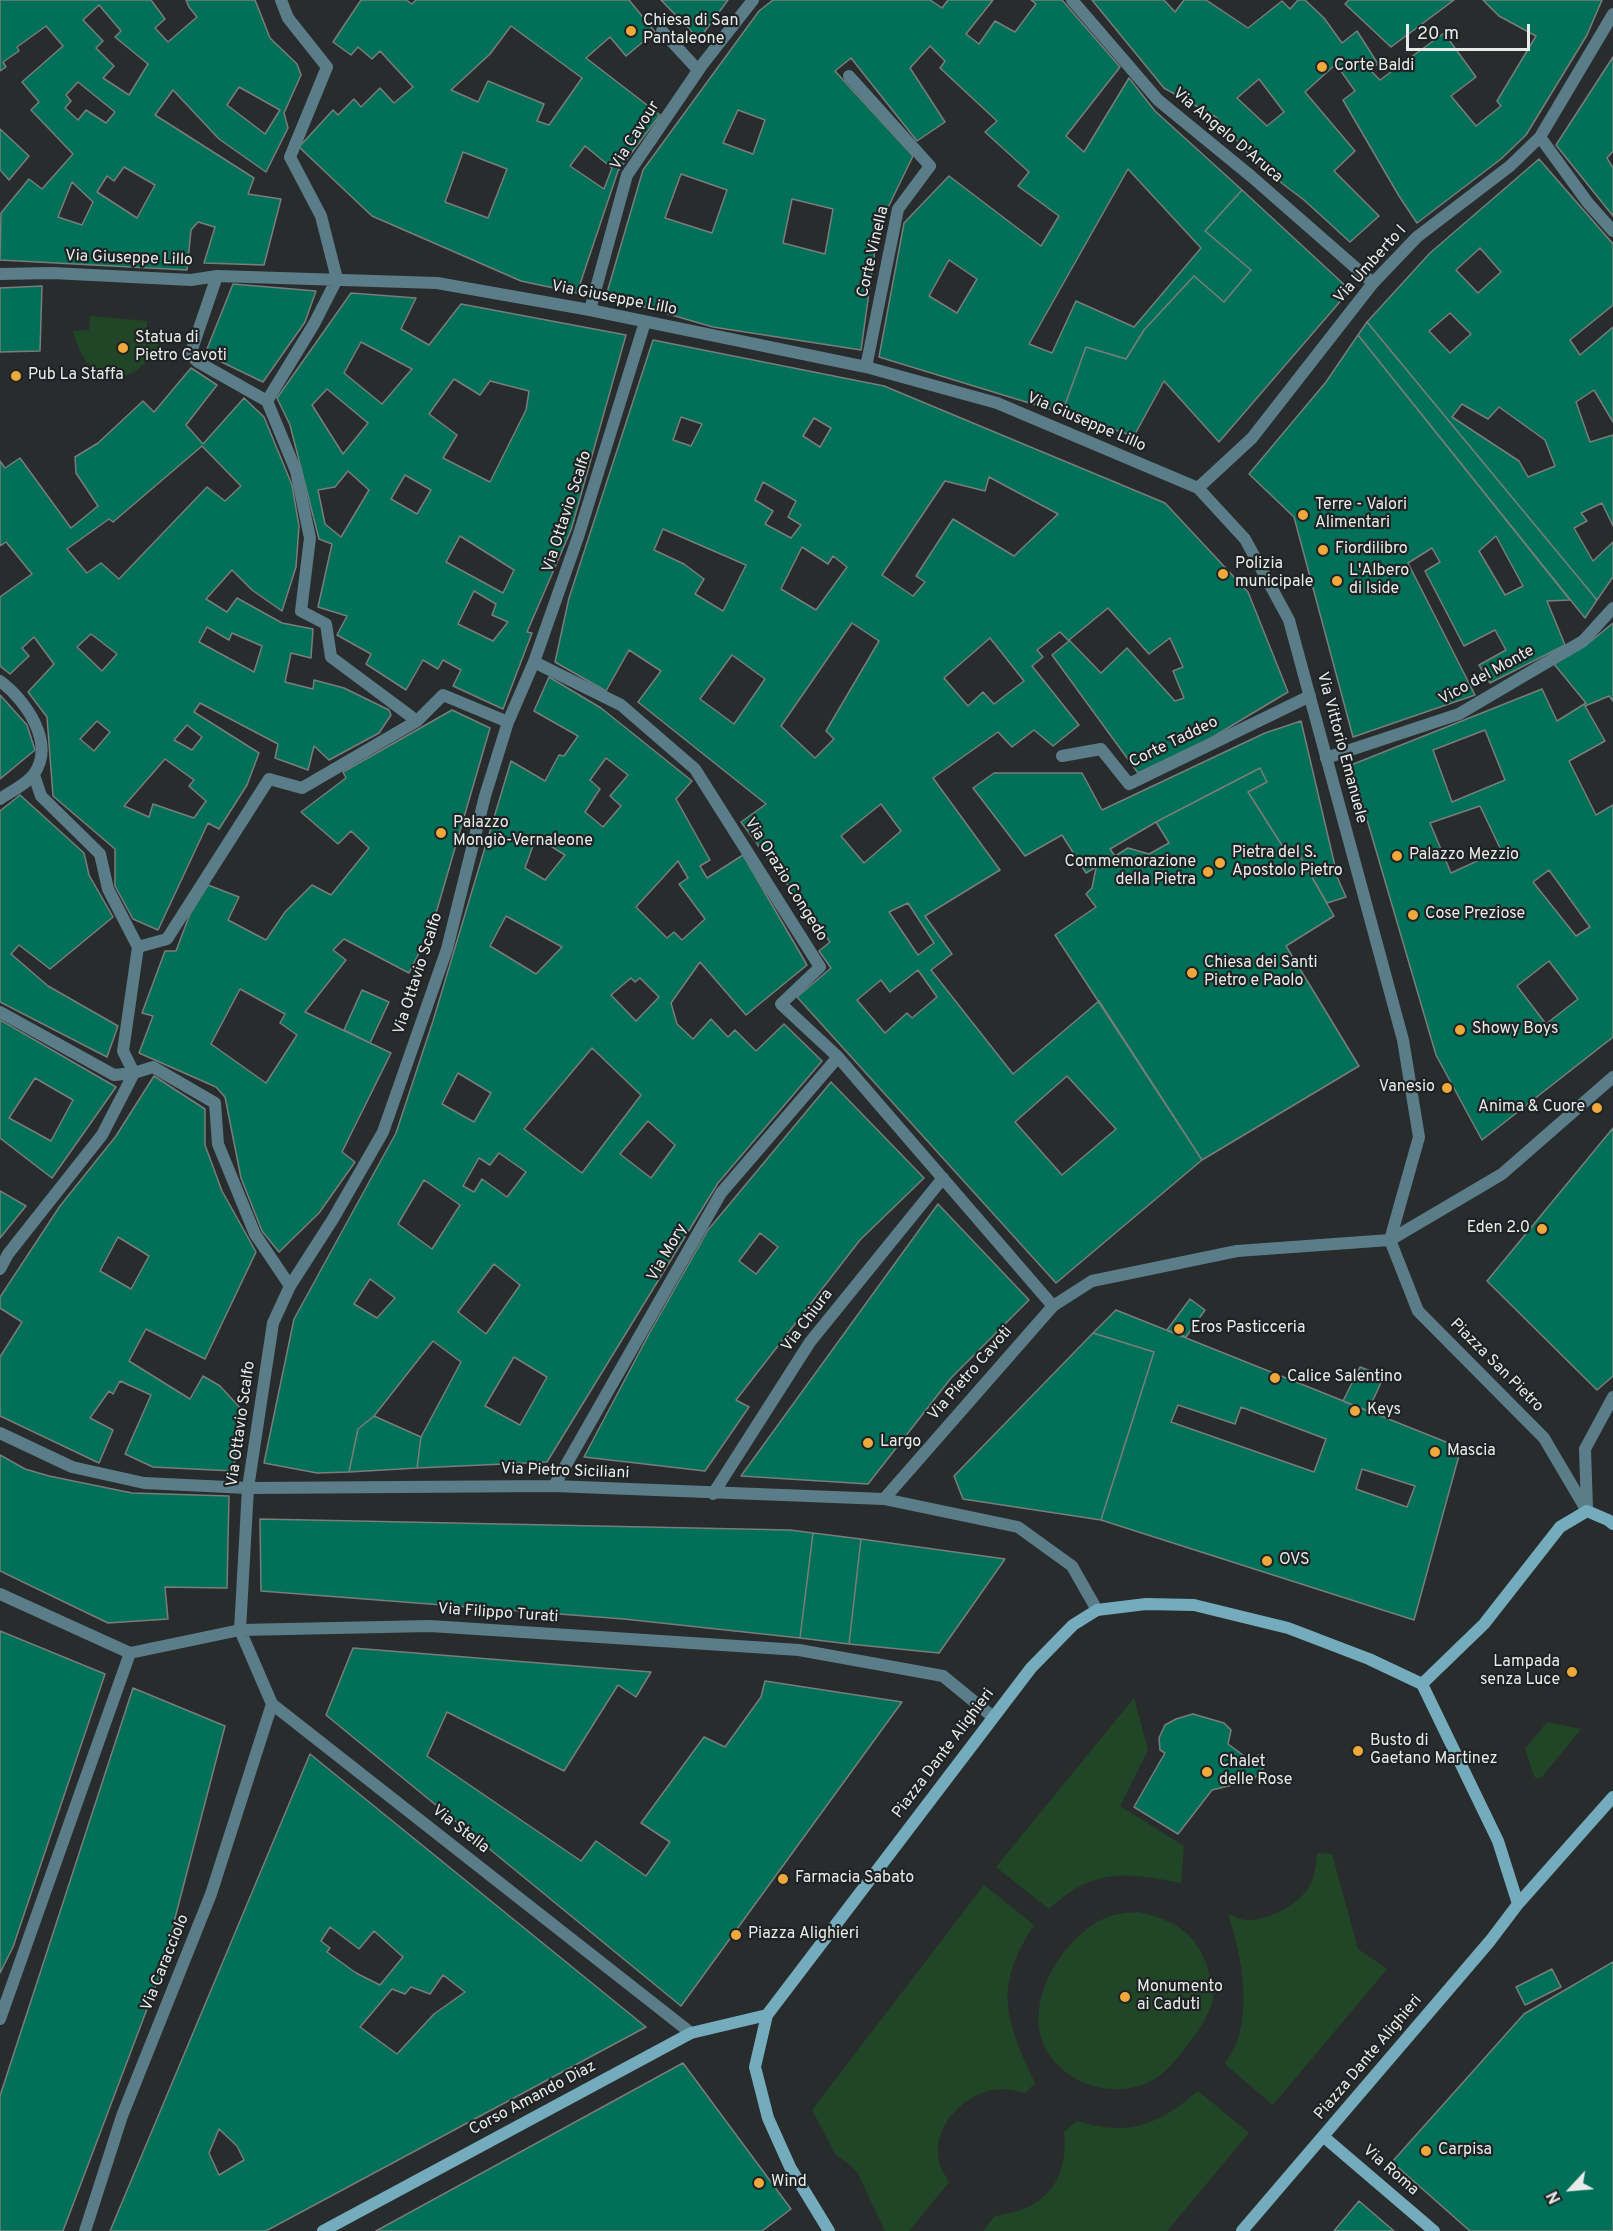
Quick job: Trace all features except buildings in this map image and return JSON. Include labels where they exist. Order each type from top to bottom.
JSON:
[{"type":"main road","points":[[1518,1904],[1498,1841],[1422,1684],[1484,1624],[1560,1527],[1587,1511],[1613,1524]]},
{"type":"main road","name":"Piazza Dante Alighieri","points":[[829,2231],[790,2167],[768,2118],[754,2067],[767,2014],[1031,1668],[1073,1624],[1097,1610],[1146,1604],[1194,1605],[1288,1628],[1369,1659],[1422,1684]]},
{"type":"main road","name":"Piazza Dante Alighieri","points":[[1242,2231],[1490,1941],[1518,1904],[1613,1797]]},
{"type":"main road","name":"Corso Amando Diaz","points":[[323,2231],[691,2033],[767,2014]]},
{"type":"main road","name":"Via Roma","points":[[1324,2137],[1434,2231]]},
{"type":"street","points":[[267,401],[314,324],[337,279],[321,216],[290,157],[327,67],[288,18],[281,0]]},
{"type":"street","name":"Via Cavour","points":[[590,310],[627,175],[698,69],[753,0]]},
{"type":"street","name":"Via Angelo D'Aruca","points":[[1072,0],[1158,100],[1252,177],[1373,283]]},
{"type":"street","name":"Via Umberto I","points":[[1198,488],[1252,438],[1373,283],[1417,237],[1510,166],[1539,137],[1613,14]]},
{"type":"street","points":[[662,31],[698,69]]},
{"type":"street","name":"Corte Vinella","points":[[849,76],[930,166],[898,209],[866,367]]},
{"type":"street","points":[[1539,137],[1588,203],[1613,231]]},
{"type":"street","name":"Via Giuseppe Lillo","points":[[0,274],[52,273],[191,280],[217,276],[437,283],[590,310],[866,367],[997,403],[1198,488]]},
{"type":"street","points":[[217,276],[190,355],[198,362],[267,401],[296,471],[310,538],[301,611],[326,624],[331,657],[417,721]]},
{"type":"street","name":"Via Ottavio Scalfo","points":[[240,1630],[248,1488],[273,1323],[290,1286],[333,1219],[383,1132],[447,949],[485,796],[508,722],[534,662],[579,537],[645,322]]},
{"type":"street","name":"Via Vittorio Emanuele","points":[[1198,488],[1245,539],[1290,620],[1403,1040],[1419,1137],[1390,1240]]},
{"type":"street","name":"Vico del Monte","points":[[1326,758],[1459,714],[1583,641],[1613,608]]},
{"type":"street","name":"Via Orazio Congedo","points":[[534,662],[621,705],[695,769],[820,967],[781,1004],[838,1057],[1053,1306]]},
{"type":"street","points":[[0,681],[13,690],[37,724],[42,758],[34,776],[0,799]]},
{"type":"street","points":[[138,947],[167,939],[269,779],[302,788],[417,721],[443,695],[508,722]]},
{"type":"street","name":"Corte Taddeo","points":[[1062,756],[1101,749],[1129,784],[1310,696]]},
{"type":"street","points":[[34,776],[41,796],[100,854],[108,889],[138,947],[123,1051],[134,1073]]},
{"type":"street","points":[[0,1012],[114,1075],[134,1073],[153,1067],[215,1102],[218,1144],[255,1234],[290,1286]]},
{"type":"street","name":"Via Mory","points":[[554,1486],[721,1193],[838,1057]]},
{"type":"street","points":[[0,1269],[8,1254],[102,1135],[134,1073]]},
{"type":"street","points":[[1390,1240],[1502,1174],[1613,1077]]},
{"type":"street","name":"Via Chiura","points":[[713,1494],[810,1342],[943,1178]]},
{"type":"street","name":"Via Pietro Cavoti","points":[[884,1499],[1053,1306],[1092,1281],[1237,1251],[1390,1240]]},
{"type":"street","name":"Piazza San Pietro","points":[[1390,1240],[1418,1311],[1544,1438],[1587,1511]]},
{"type":"street","points":[[1587,1511],[1585,1449],[1613,1397]]},
{"type":"street","name":"Via Pietro Siciliani","points":[[0,1433],[72,1467],[144,1483],[248,1488],[554,1486],[884,1499],[1018,1527],[1072,1566],[1097,1610]]},
{"type":"street","points":[[0,1594],[130,1653],[0,2019]]},
{"type":"street","name":"Via Filippo Turati","points":[[130,1653],[240,1630],[430,1626],[799,1650],[943,1676],[993,1717]]},
{"type":"street","name":"Via Stella","points":[[240,1630],[272,1704],[691,2033]]},
{"type":"street","name":"Via Caracciolo","points":[[85,2231],[122,2116],[211,1894],[272,1704]]},
{"type":"green space","points":[[90,316],[147,321],[147,332],[163,337],[152,355],[140,367],[127,375],[114,378],[102,375],[90,366],[80,352],[73,331],[89,330]]},
{"type":"green space","points":[[1134,1698],[1148,1750],[1120,1806],[1184,1846],[1181,1883],[1143,1877],[1110,1876],[1081,1886],[1049,1909],[996,1867]]},
{"type":"green space","points":[[1547,1722],[1581,1729],[1542,1777],[1537,1779],[1525,1749]]},
{"type":"green space","points":[[1317,1853],[1332,1854],[1358,1949],[1387,1969],[1273,2105],[1225,2064],[1234,2049],[1242,2024],[1244,1992],[1237,1944],[1228,1914],[1244,1920],[1255,1920],[1273,1915],[1291,1905],[1310,1885]]},
{"type":"green space","points":[[984,1885],[1034,1925],[1013,1967],[1008,1986],[1008,2004],[1016,2040],[1035,2083],[1025,2093],[992,2090],[969,2099],[959,2107],[944,2126],[938,2149],[942,2170],[949,2182],[909,2231],[885,2231],[858,2174],[836,2155],[812,2110]]},
{"type":"green space","points":[[1138,1912],[1163,1919],[1184,1931],[1192,1939],[1205,1960],[1213,1999],[1196,2033],[1162,2074],[1151,2081],[1127,2089],[1102,2088],[1079,2080],[1059,2066],[1046,2048],[1039,2029],[1039,2008],[1044,1987],[1054,1967],[1082,1933],[1108,1917]]},
{"type":"green space","points":[[1198,2091],[1249,2133],[1167,2231],[983,2231],[995,2216],[1027,2207],[1040,2200],[1050,2190],[1062,2165],[1064,2132],[1077,2121],[1112,2128],[1142,2125],[1170,2112]]},
{"type":"place","name":"Chiesa di San Pantaleone","points":[[631,31]]},
{"type":"place","name":"Corte Baldi","points":[[1322,67]]},
{"type":"place","name":"Statua di Pietro Cavoti","points":[[123,348]]},
{"type":"place","name":"Pub La Staffa","points":[[16,376]]},
{"type":"place","name":"Terre - Valori Alimentari","points":[[1303,515]]},
{"type":"place","name":"Fiordilibro","points":[[1323,550]]},
{"type":"place","name":"Polizia municipale","points":[[1223,574]]},
{"type":"place","name":"L'Albero di Iside","points":[[1337,581]]},
{"type":"place","name":"Palazzo Mongiò-Vernaleone","points":[[441,833]]},
{"type":"place","name":"Palazzo Mezzio","points":[[1397,856]]},
{"type":"place","name":"Pietra del S. Apostolo Pietro","points":[[1220,863]]},
{"type":"place","name":"Commemorazione della Pietra","points":[[1208,872]]},
{"type":"place","name":"Cose Preziose","points":[[1413,915]]},
{"type":"place","name":"Chiesa dei Santi Pietro e Paolo","points":[[1192,973]]},
{"type":"place","name":"Showy Boys","points":[[1460,1030]]},
{"type":"place","name":"Vanesio","points":[[1447,1088]]},
{"type":"place","name":"Anima & Cuore","points":[[1597,1108]]},
{"type":"place","name":"Eden 2.0","points":[[1542,1229]]},
{"type":"place","name":"Eros Pasticceria","points":[[1179,1329]]},
{"type":"place","name":"Calice Salentino","points":[[1275,1378]]},
{"type":"place","name":"Keys","points":[[1355,1411]]},
{"type":"place","name":"Largo","points":[[868,1443]]},
{"type":"place","name":"Mascia","points":[[1435,1452]]},
{"type":"place","name":"OVS","points":[[1267,1561]]},
{"type":"place","name":"Lampada senza Luce","points":[[1572,1672]]},
{"type":"place","name":"Busto di Gaetano Martinez","points":[[1358,1751]]},
{"type":"place","name":"Chalet delle Rose","points":[[1207,1772]]},
{"type":"place","name":"Farmacia Sabato","points":[[783,1879]]},
{"type":"place","name":"Piazza Alighieri","points":[[736,1935]]},
{"type":"place","name":"Monumento ai Caduti","points":[[1125,1997]]},
{"type":"place","name":"Carpisa","points":[[1426,2151]]},
{"type":"place","name":"Wind","points":[[759,2183]]}]
